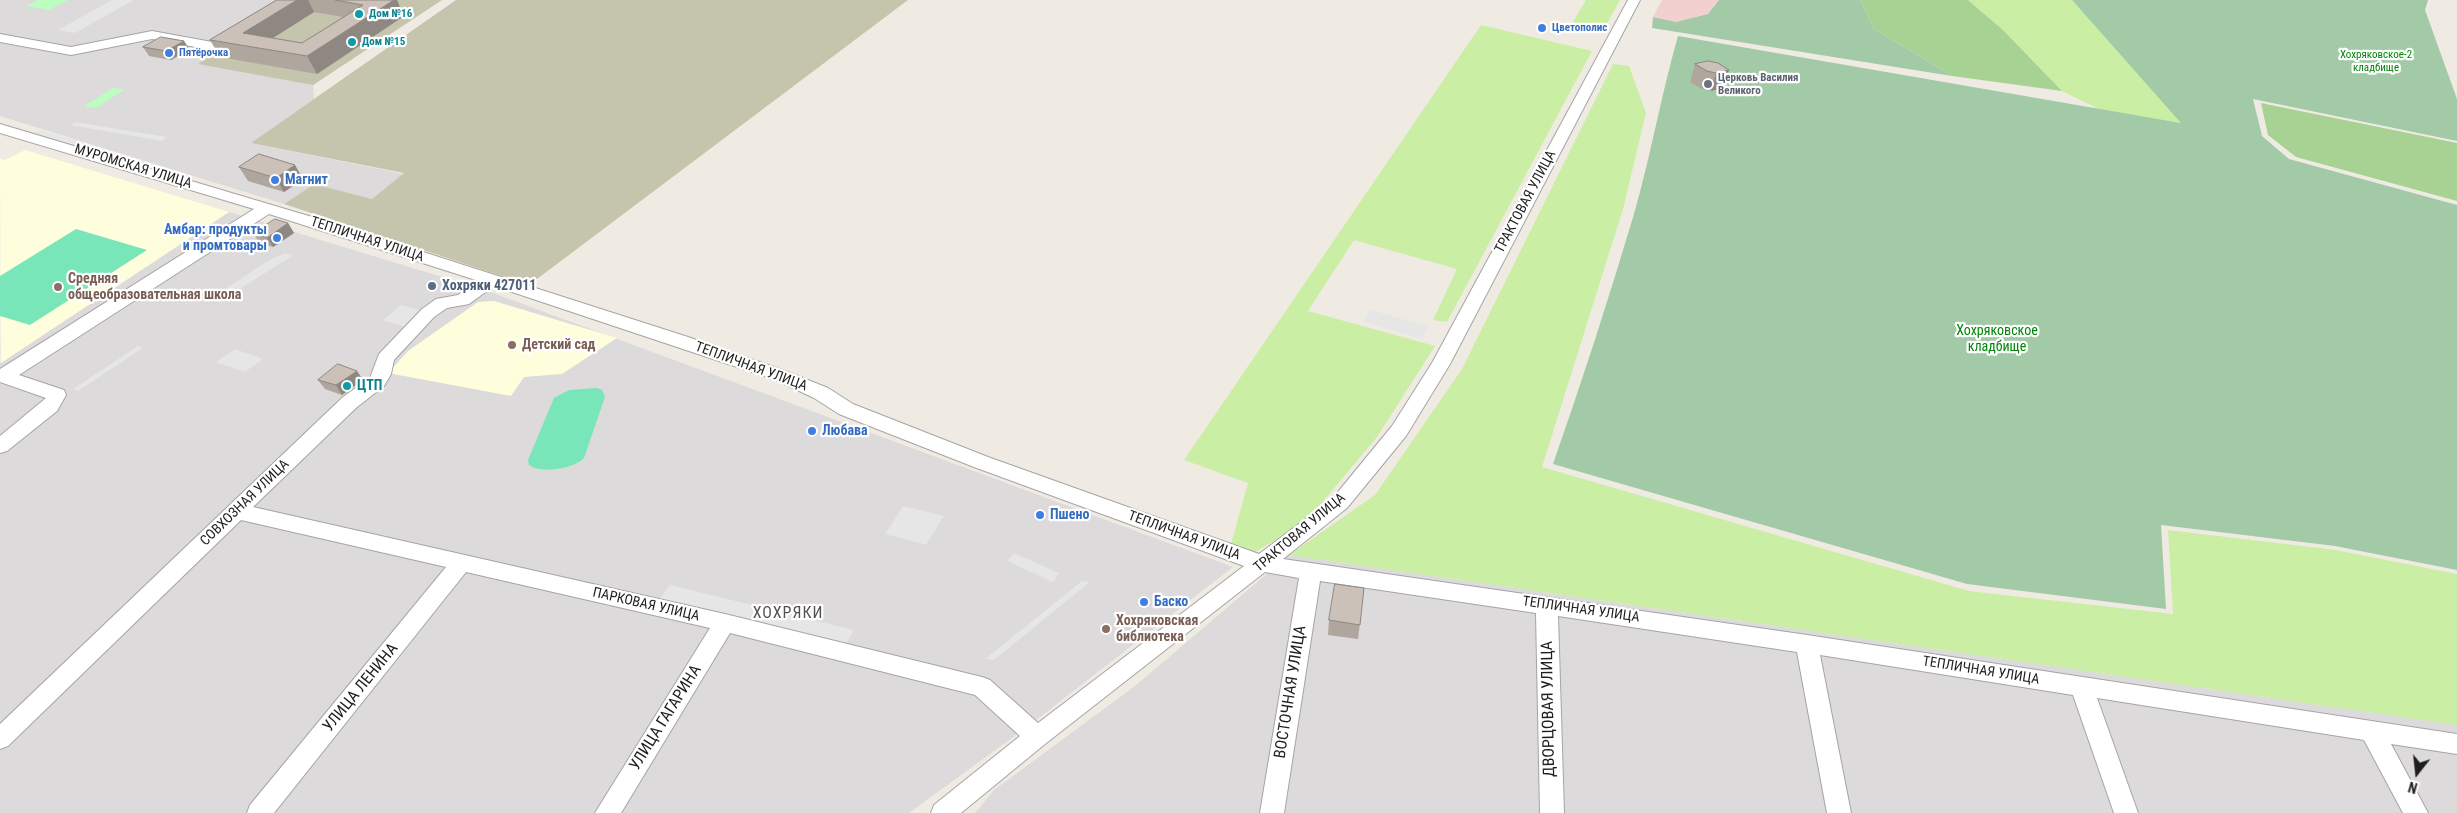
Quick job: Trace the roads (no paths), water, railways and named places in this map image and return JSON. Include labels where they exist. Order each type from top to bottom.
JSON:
[{"type":"street","name":"ТРАКТОВАЯ УЛИЦА","points":[[943,813],[1037,737],[1340,503],[1399,432],[1441,364],[1634,0]]},
{"type":"street","points":[[0,38],[71,51],[152,35],[212,46]]},
{"type":"street","name":"МУРОМСКАЯ УЛИЦА","points":[[0,128],[267,208]]},
{"type":"street","name":"ТЕПЛИЧНАЯ УЛИЦА","points":[[267,208],[782,376],[820,393],[846,409],[981,462],[1263,564],[1807,644],[2457,744]]},
{"type":"street","points":[[2,376],[267,208]]},
{"type":"street","name":"СОВХОЗНАЯ УЛИЦА","points":[[0,739],[350,402],[377,382],[382,374],[385,358],[428,313],[442,303],[463,300],[491,280]]},
{"type":"street","points":[[0,446],[50,406],[57,394],[2,376]]},
{"type":"street","name":"ПАРКОВАЯ УЛИЦА","points":[[236,511],[725,623],[982,687],[1037,737]]},
{"type":"street","name":"УЛИЦА ЛЕНИНА","points":[[259,813],[462,562]]},
{"type":"street","name":"ВОСТОЧНАЯ УЛИЦА","points":[[1272,813],[1310,572]]},
{"type":"street","name":"ДВОРЦОВАЯ УЛИЦА","points":[[1547,605],[1552,813]]},
{"type":"street","name":"УЛИЦА ГАГАРИНА","points":[[607,813],[725,623]]},
{"type":"street","points":[[1807,644],[1839,813]]},
{"type":"street","points":[[2082,687],[2126,813]]},
{"type":"street","points":[[2372,732],[2416,813]]},
{"type":"place","name":"Дом №16","points":[[359,14]]},
{"type":"place","name":"Цветополис","points":[[1542,28]]},
{"type":"place","name":"Дом №15","points":[[352,42]]},
{"type":"place","name":"Пятёрочка","points":[[169,53]]},
{"type":"place","name":"Церковь Василия Великого","points":[[1708,84]]},
{"type":"place","name":"Магнит","points":[[275,180]]},
{"type":"place","name":"Амбар: продукты и промтовары","points":[[277,238]]},
{"type":"place","name":"Хохряки 427011","points":[[432,286]]},
{"type":"place","name":"Средняя общеобразовательная школа","points":[[58,287]]},
{"type":"place","name":"Детский сад","points":[[512,345]]},
{"type":"place","name":"ЦТП","points":[[347,386]]},
{"type":"place","name":"Любава","points":[[812,431]]},
{"type":"place","name":"Пшено","points":[[1040,515]]},
{"type":"place","name":"Баско","points":[[1144,602]]},
{"type":"place","name":"Хохряковская библиотека","points":[[1106,629]]},
{"type":"district","name":"ХОХРЯКИ","points":[[788,614]]},
{"type":"park label","name":"Хохряковское-2 кладбище","points":[[2376,61]]},
{"type":"park label","name":"Хохряковское кладбище","points":[[1997,340]]}]
